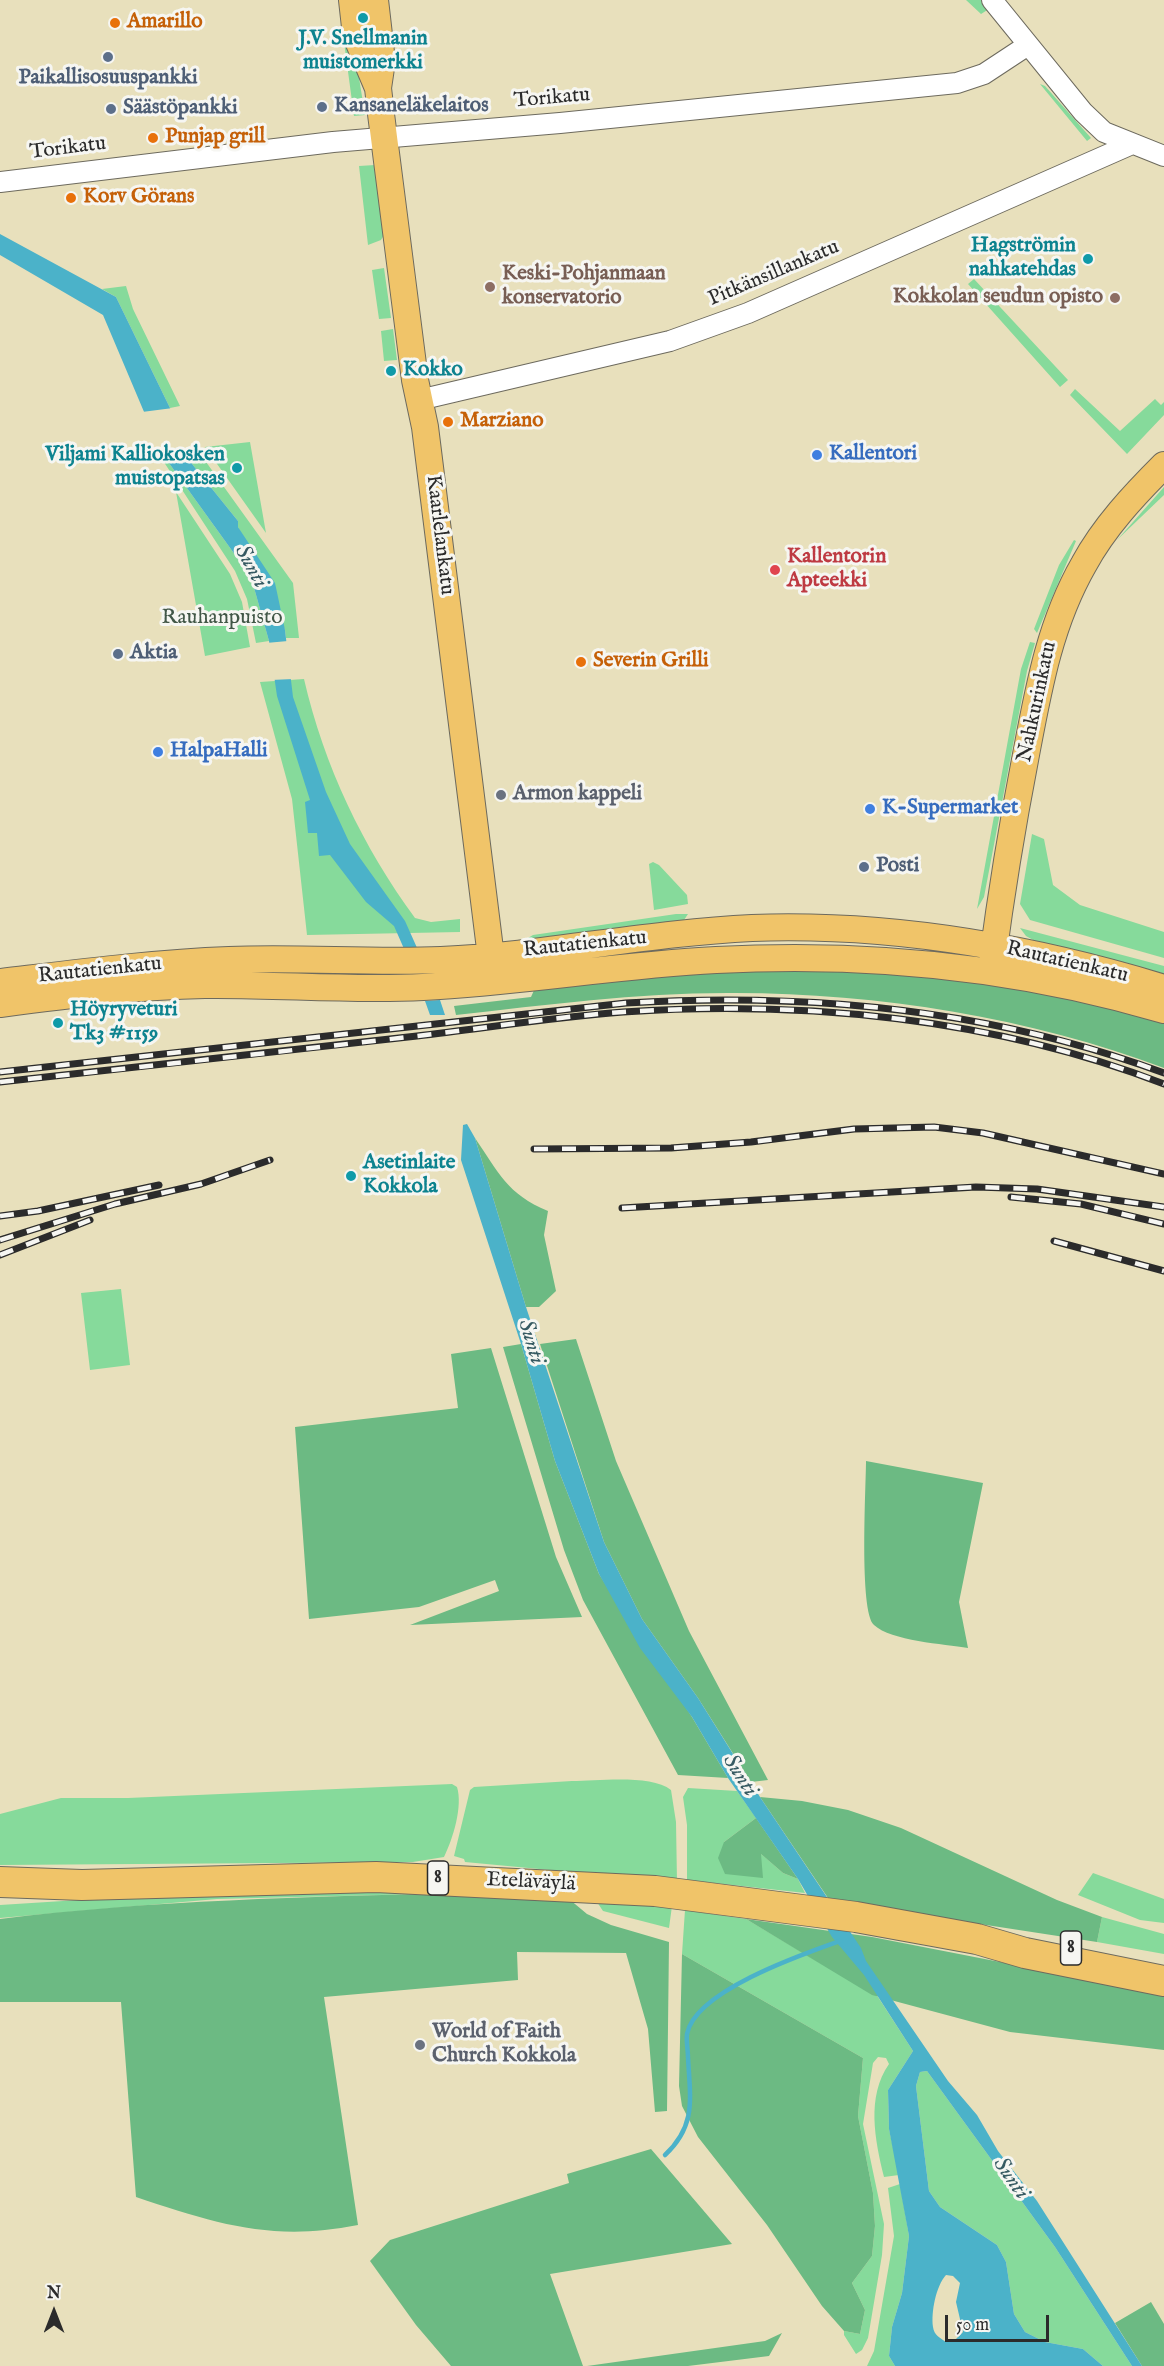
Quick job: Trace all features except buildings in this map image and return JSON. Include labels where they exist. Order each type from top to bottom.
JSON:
[{"type":"highway","name":"Eteläväylä","points":[[0,1882],[82,1885],[286,1878],[431,1878],[655,1891],[793,1907],[856,1917],[977,1939],[1025,1953],[1164,1981]]},
{"type":"highway","name":"Eteläväylä","points":[[0,1895],[82,1885]]},
{"type":"highway","name":"Eteläväylä","points":[[977,1939],[1027,1941],[1164,1965]]},
{"type":"main road","name":"Kaarlelankatu","points":[[352,0],[356,36],[378,88]]},
{"type":"main road","name":"Kaarlelankatu","points":[[375,0],[382,60],[378,88],[419,400],[425,427],[494,982]]},
{"type":"main road","name":"Nahkurinkatu","points":[[990,973],[1016,809],[1048,644],[1071,589],[1096,543],[1134,495],[1164,465]]},
{"type":"main road","name":"Rautatienkatu","points":[[0,982],[157,964],[231,960],[398,960],[491,956],[751,928],[814,928],[872,931],[994,946],[1112,973],[1164,988]]},
{"type":"main road","name":"Rautatienkatu","points":[[0,1004],[177,986],[249,984],[358,988],[494,982],[688,962],[819,957],[872,959],[990,973],[1084,989],[1164,1010]]},
{"type":"street","points":[[992,0],[1083,112],[1104,132],[1164,156]]},
{"type":"street","name":"Torikatu","points":[[0,182],[384,137],[560,123],[957,83],[996,68],[1028,45]]},
{"type":"street","name":"Pitkänsillankatu","points":[[419,400],[593,361],[700,331],[748,313],[1132,144]]},
{"type":"green space","points":[[966,0],[981,0],[989,9],[981,14]]},
{"type":"green space","points":[[344,42],[349,42],[356,59],[365,115],[354,116]]},
{"type":"green space","points":[[1040,84],[1045,86],[1091,138],[1087,141]]},
{"type":"green space","points":[[375,165],[384,235],[381,240],[368,245],[359,166]]},
{"type":"green space","points":[[384,268],[391,318],[379,319],[372,270]]},
{"type":"green space","points":[[974,279],[1068,380],[1060,387],[968,284]]},
{"type":"green space","points":[[126,286],[133,309],[180,406],[170,408],[116,297],[102,289]]},
{"type":"green space","points":[[393,329],[397,360],[384,361],[381,331]]},
{"type":"green space","points":[[1075,389],[1120,431],[1155,399],[1161,405],[1164,402],[1164,415],[1127,454],[1070,395]]},
{"type":"green space","points":[[250,442],[266,533],[205,447]]},
{"type":"green space","points":[[196,448],[293,583],[299,638],[286,638],[285,630],[238,527],[238,521],[180,449]]},
{"type":"green space","points":[[161,452],[251,577],[269,641],[256,643],[247,599],[235,571],[158,453]]},
{"type":"green space","points":[[1164,487],[1164,495],[1117,540]]},
{"type":"green space","name":"Rauhanpuisto","points":[[176,492],[230,574],[242,602],[250,647],[205,656]]},
{"type":"green space","points":[[1074,540],[1076,541],[1037,633],[1034,629],[1059,565]]},
{"type":"green space","points":[[1030,642],[1035,643],[1027,671],[984,897],[977,909],[1021,669]]},
{"type":"green space","points":[[304,679],[322,743],[334,774],[362,834],[396,891],[415,918],[431,922],[460,919],[460,932],[307,935],[292,799],[260,682]]},
{"type":"green space","points":[[1032,834],[1044,839],[1053,885],[1080,905],[1164,932],[1164,958],[1030,920],[1020,904]]},
{"type":"green space","points":[[653,862],[659,865],[687,895],[688,904],[654,910],[649,864]]},
{"type":"green space","points":[[688,914],[682,923],[528,943],[528,938],[533,935]]},
{"type":"green space","points":[[1020,928],[1164,966],[1164,976],[1042,945],[1026,936]]},
{"type":"green space","points":[[818,968],[981,981],[1099,1004],[1164,1022],[1164,1068],[1113,1050],[1005,1022],[949,1011],[837,997],[727,993],[659,995],[456,1015],[454,1006],[531,997],[535,988],[629,976]]},
{"type":"green space","points":[[475,1138],[513,1190],[548,1211],[544,1235],[556,1291],[539,1307],[526,1307]]},
{"type":"green space","points":[[121,1289],[130,1365],[90,1370],[81,1293]]},
{"type":"green space","points":[[576,1339],[616,1461],[689,1631],[768,1780],[751,1782],[698,1698],[642,1619],[604,1542],[540,1344]]},
{"type":"green space","points":[[521,1344],[555,1461],[599,1574],[692,1717],[728,1778],[678,1775],[583,1600],[564,1550],[503,1347]]},
{"type":"green space","points":[[491,1348],[556,1557],[582,1617],[410,1625],[499,1591],[495,1580],[419,1607],[309,1619],[295,1427],[458,1408],[451,1354]]},
{"type":"green space","points":[[866,1461],[983,1483],[959,1602],[968,1648],[892,1635],[874,1625],[869,1615],[866,1597]]},
{"type":"green space","points":[[638,1780],[662,1785],[671,1790],[676,1822],[677,1882],[465,1862],[464,1859],[454,1856],[470,1790],[474,1787],[572,1781]]},
{"type":"green space","points":[[452,1784],[457,1787],[459,1795],[458,1813],[454,1832],[444,1857],[413,1862],[0,1865],[0,1814],[61,1798],[128,1798]]},
{"type":"green space","points":[[688,1788],[737,1791],[756,1818],[724,1842],[760,1853],[783,1873],[798,1879],[805,1893],[687,1880],[687,1825],[683,1797]]},
{"type":"green space","points":[[760,1797],[802,1801],[848,1810],[901,1828],[1057,1900],[1102,1917],[1097,1942],[830,1901]]},
{"type":"green space","points":[[756,1818],[798,1879],[783,1873],[761,1854],[763,1878],[725,1874],[718,1858],[724,1842]]},
{"type":"green space","points":[[1093,1873],[1164,1899],[1164,1923],[1140,1920],[1078,1895]]},
{"type":"green space","points":[[221,1891],[459,1893],[217,1899],[0,1918],[0,1905]]},
{"type":"green space","points":[[459,1893],[569,1899],[587,1914],[611,1925],[669,1942],[667,2111],[655,2112],[648,2029],[626,1953],[517,1952],[518,1980],[324,1997],[358,2225],[298,2232],[245,2227],[193,2215],[136,2197],[121,2002],[0,2002],[0,1919],[172,1903]]},
{"type":"green space","points":[[597,1902],[672,1906],[669,1928],[603,1911]]},
{"type":"green space","points":[[685,1910],[746,1919],[878,1997],[913,2051],[888,2090],[889,2129],[899,2175],[884,2177],[874,2119],[877,2090],[889,2064],[886,2058],[878,2057],[873,2063],[863,2124],[884,2224],[882,2255],[868,2338],[862,2350],[856,2354],[844,2335],[844,2331],[860,2334],[865,2310],[852,2283],[872,2256],[875,2226],[873,2193],[858,2116],[863,2058],[682,1954]]},
{"type":"green space","points":[[1102,1917],[1164,1934],[1164,1954],[1097,1942]]},
{"type":"green space","points":[[746,1919],[872,1937],[1164,1994],[1164,2050],[1010,2032],[872,1995]]},
{"type":"green space","points":[[682,1954],[863,2058],[858,2116],[873,2193],[875,2226],[872,2256],[852,2283],[865,2310],[860,2334],[844,2331],[822,2306],[767,2225],[698,2137],[682,2106],[679,2086]]},
{"type":"green space","points":[[927,2071],[1055,2247],[1132,2366],[1103,2366],[1083,2349],[1045,2342],[1025,2332],[1014,2314],[1006,2262],[997,2245],[940,2207],[929,2191],[916,2086],[920,2072]]},
{"type":"green space","points":[[651,2149],[732,2244],[550,2274],[583,2366],[451,2366],[416,2325],[370,2261],[390,2240],[569,2183],[567,2174]]},
{"type":"green space","points":[[900,2184],[909,2236],[902,2293],[892,2327],[889,2356],[895,2366],[867,2366],[874,2351],[894,2236],[888,2188]]},
{"type":"green space","points":[[1151,2302],[1164,2324],[1164,2366],[1142,2366],[1115,2323]]},
{"type":"green space","points":[[782,2333],[769,2356],[688,2366],[587,2366],[765,2341]]},
{"type":"water","name":"Sunti","points":[[0,234],[116,297],[170,408],[180,449],[238,521],[238,527],[275,583],[285,630],[293,697],[326,792],[350,844],[405,921],[418,950],[405,951],[394,926],[366,902],[330,855],[319,856],[317,833],[308,833],[305,802],[310,800],[277,696],[269,641],[251,577],[161,452],[103,315],[0,255]]},
{"type":"water","points":[[440,1000],[445,1015],[430,1015],[425,1001]]},
{"type":"water","name":"Sunti","points":[[467,1124],[475,1138],[526,1307],[604,1542],[642,1619],[698,1698],[760,1797],[861,1948],[866,1961],[948,2081],[977,2115],[998,2151],[1037,2201],[1142,2366],[1132,2366],[1055,2247],[927,2071],[920,2072],[916,2086],[929,2191],[940,2207],[997,2245],[1006,2262],[1014,2314],[1025,2332],[1045,2342],[1083,2349],[1103,2366],[895,2366],[889,2356],[892,2327],[902,2293],[909,2236],[889,2129],[888,2090],[913,2051],[864,1975],[832,1937],[798,1879],[728,1778],[692,1717],[640,1648],[599,1574],[555,1461],[521,1344],[461,1160],[463,1125]],"holes":[[[946,2275],[953,2276],[960,2283],[956,2302],[963,2332],[955,2340],[946,2342],[935,2332],[933,2314],[935,2299],[942,2280]]]},
{"type":"pier","points":[[173,408],[182,447],[157,451],[142,412]]},
{"type":"pier","points":[[288,641],[293,679],[271,680],[266,643]]},
{"type":"waterway","points":[[665,2155],[675,2144],[687,2122],[690,2098],[687,2034],[694,2018],[709,2003],[753,1976],[840,1941]]},
{"type":"railway","points":[[0,1072],[626,1003],[763,1000],[831,1003],[966,1020],[1099,1051],[1164,1073]]},
{"type":"railway","points":[[0,1082],[597,1014],[691,1009],[760,1009],[829,1012],[966,1029],[1033,1043],[1099,1061],[1164,1084]]},
{"type":"railway","points":[[534,1149],[671,1148],[751,1142],[854,1129],[934,1127],[983,1133],[1164,1174]]},
{"type":"railway","points":[[0,1240],[115,1204],[201,1184],[270,1160]]},
{"type":"railway","points":[[0,1216],[38,1211],[159,1185]]},
{"type":"railway","points":[[622,1208],[976,1187],[1037,1189],[1164,1207]]},
{"type":"railway","points":[[1011,1197],[1081,1204],[1164,1224]]},
{"type":"railway","points":[[0,1255],[90,1220]]},
{"type":"railway","points":[[1054,1241],[1164,1271]]},
{"type":"place","name":"J.V. Snellmanin muistomerkki","points":[[363,18]]},
{"type":"place","name":"Amarillo","points":[[115,23]]},
{"type":"place","name":"Paikallisosuuspankki","points":[[108,57]]},
{"type":"place","name":"Kansaneläkelaitos","points":[[322,107]]},
{"type":"place","name":"Säästöpankki","points":[[111,109]]},
{"type":"place","name":"Punjap grill","points":[[153,138]]},
{"type":"place","name":"Korv Görans","points":[[71,198]]},
{"type":"place","name":"Hagströmin nahkatehdas","points":[[1088,259]]},
{"type":"place","name":"Keski-Pohjanmaan konservatorio","points":[[490,287]]},
{"type":"place","name":"Kokkolan seudun opisto","points":[[1115,298]]},
{"type":"place","name":"Kokko","points":[[391,371]]},
{"type":"place","name":"Marziano","points":[[448,422]]},
{"type":"place","name":"Kallentori","points":[[817,455]]},
{"type":"place","name":"Viljami Kalliokosken muistopatsas","points":[[237,468]]},
{"type":"place","name":"Kallentorin Apteekki","points":[[775,570]]},
{"type":"place","name":"Aktia","points":[[118,654]]},
{"type":"place","name":"Severin Grilli","points":[[581,662]]},
{"type":"place","name":"HalpaHalli","points":[[158,752]]},
{"type":"place","name":"Armon kappeli","points":[[501,795]]},
{"type":"place","name":"K-Supermarket","points":[[870,809]]},
{"type":"place","name":"Posti","points":[[864,867]]},
{"type":"place","name":"Höyryveturi Tk3 #1159","points":[[58,1023]]},
{"type":"place","name":"Asetinlaite Kokkola","points":[[351,1176]]},
{"type":"place","name":"World of Faith Church Kokkola","points":[[420,2045]]}]
